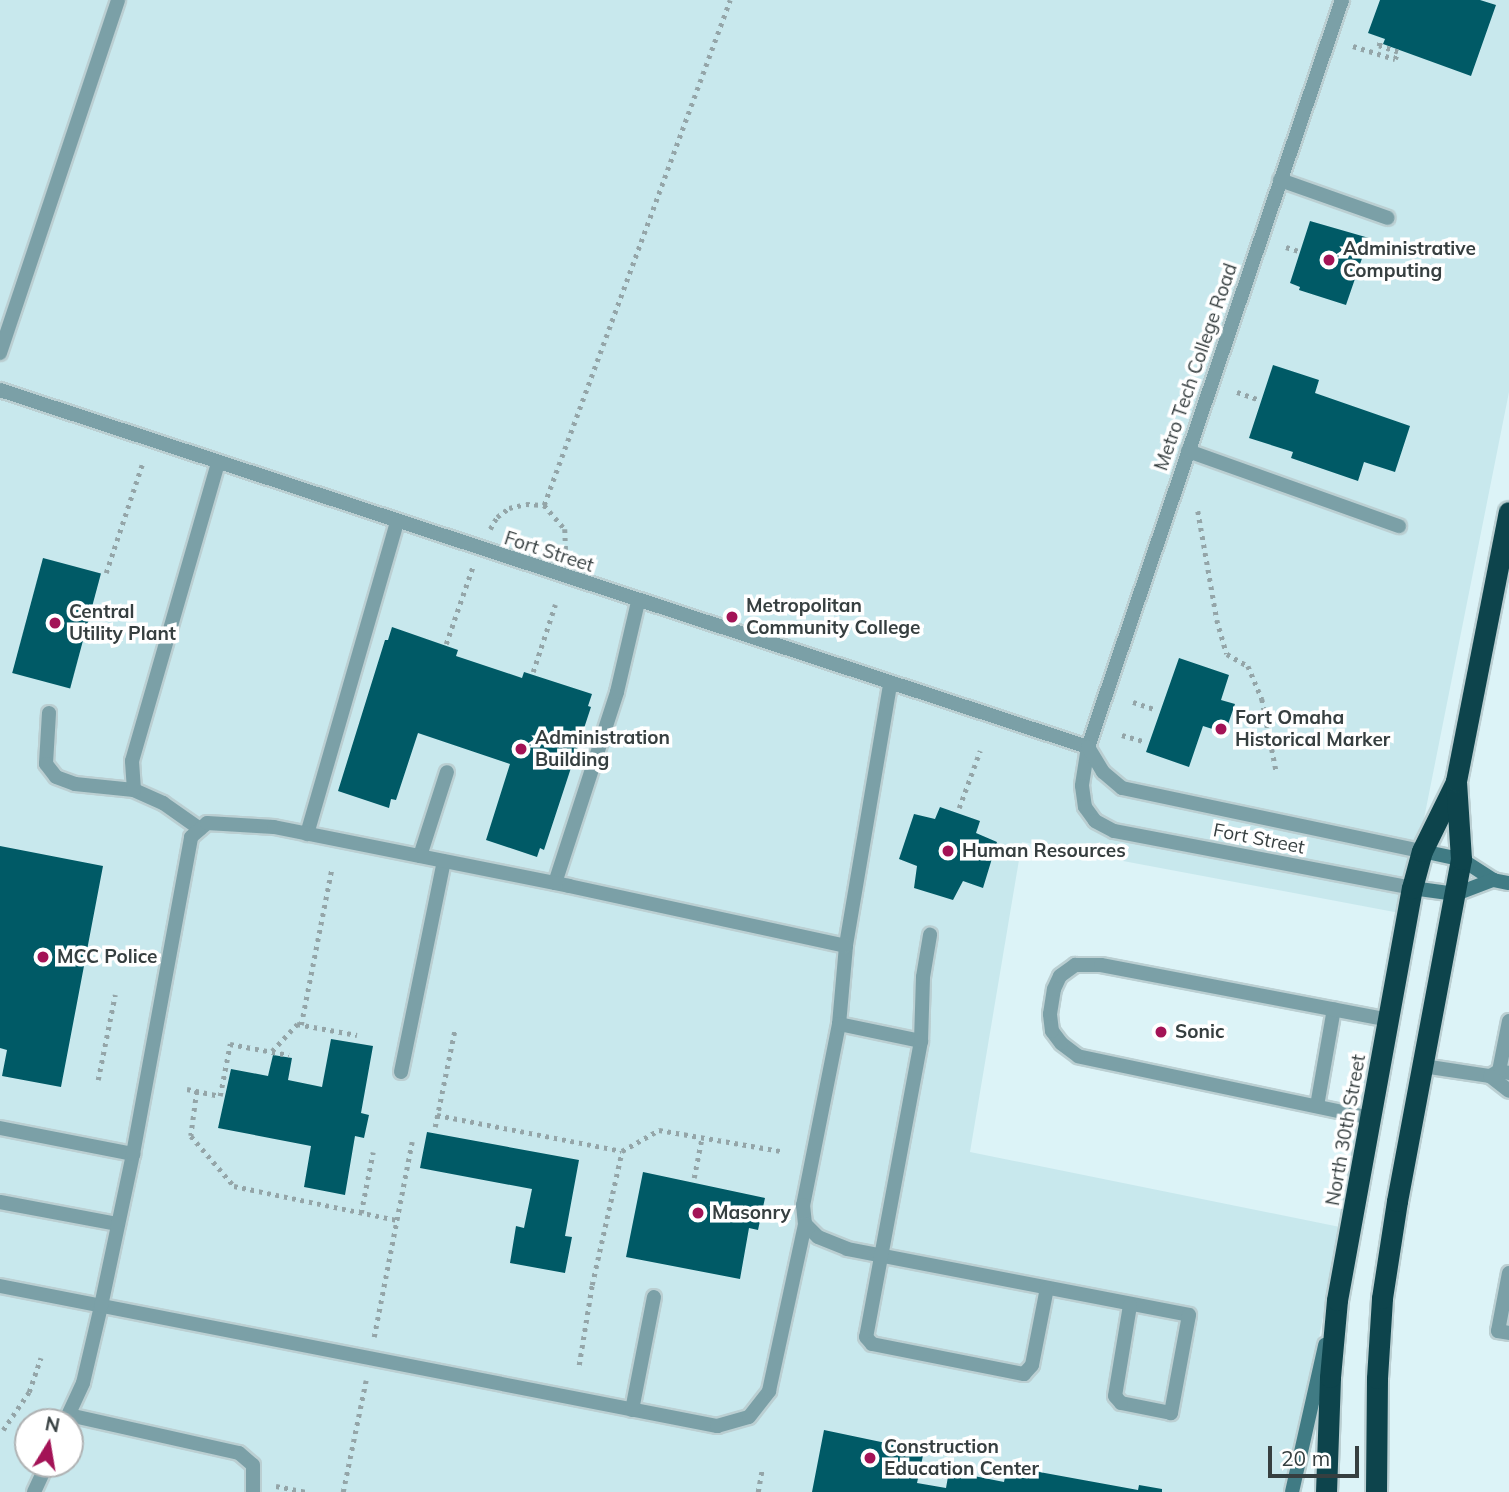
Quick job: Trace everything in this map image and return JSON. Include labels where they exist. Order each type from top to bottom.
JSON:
[{"type":"highway","name":"North 30th Street","points":[[1376,1492],[1377,1378],[1382,1298],[1456,894],[1461,859],[1457,780],[1509,512]]},
{"type":"highway","name":"North 30th Street","points":[[1337,1300],[1412,888],[1422,851],[1457,780]]},
{"type":"highway","points":[[1326,1492],[1330,1377],[1337,1300]]},
{"type":"street","points":[[0,353],[118,0]]},
{"type":"street","name":"Metro Tech College Road","points":[[1088,747],[1342,0]]},
{"type":"street","points":[[1280,180],[1388,218]]},
{"type":"street","name":"Fort Street","points":[[0,390],[638,602],[1088,747],[1102,772],[1122,789],[1461,859],[1493,880],[1509,883]]},
{"type":"street","points":[[1188,451],[1399,526]]},
{"type":"street","points":[[134,790],[132,761],[218,463]]},
{"type":"street","points":[[307,834],[397,522]]},
{"type":"street","points":[[555,883],[617,692],[638,602]]},
{"type":"street","points":[[0,1286],[717,1426],[749,1417],[769,1391],[805,1224],[803,1205],[839,1024],[846,946],[891,685]]},
{"type":"street","points":[[49,713],[47,764],[56,777],[75,784],[134,790],[163,803],[200,829]]},
{"type":"street","name":"Fort Street","points":[[1088,747],[1082,786],[1085,807],[1095,821],[1114,831],[1456,894],[1493,880]]},
{"type":"street","points":[[420,856],[447,772]]},
{"type":"street","points":[[72,1408],[83,1383],[133,1154],[191,837],[206,823],[274,827],[555,883],[846,946]]},
{"type":"street","points":[[401,1073],[444,861]]},
{"type":"street","points":[[930,935],[923,977],[922,1041],[866,1337],[872,1344],[1024,1374],[1032,1365],[1046,1288]]},
{"type":"street","points":[[1371,1118],[1078,1056],[1061,1043],[1052,1031],[1050,1014],[1054,989],[1060,976],[1075,965],[1101,965],[1389,1020]]},
{"type":"street","points":[[1317,1106],[1334,1009]]},
{"type":"street","points":[[1509,1021],[1500,1074],[1509,1091]]},
{"type":"street","points":[[839,1024],[922,1041]]},
{"type":"street","points":[[1423,1066],[1500,1074]]},
{"type":"street","points":[[0,1128],[133,1154]]},
{"type":"street","points":[[0,1202],[118,1224]]},
{"type":"street","points":[[805,1224],[818,1237],[829,1243],[1189,1315],[1171,1413],[1121,1403],[1115,1396],[1130,1305]]},
{"type":"street","points":[[1504,1332],[1509,1273]]},
{"type":"street","points":[[632,1410],[654,1297]]},
{"type":"street","name":"North 30th Street","points":[[1292,1492],[1337,1300]]},
{"type":"street","points":[[84,1421],[239,1452],[253,1465],[254,1487]]},
{"type":"path","points":[[544,505],[730,0]]},
{"type":"path","points":[[1353,46],[1395,59],[1398,52],[1379,46],[1380,41]]},
{"type":"path","points":[[1286,247],[1299,251]]},
{"type":"path","points":[[1237,393],[1260,400]]},
{"type":"path","points":[[106,573],[142,465]]},
{"type":"path","points":[[1198,510],[1217,620],[1227,654],[1248,666],[1262,699],[1276,770]]},
{"type":"path","points":[[533,673],[555,605]]},
{"type":"path","points":[[1133,702],[1154,709]]},
{"type":"path","points":[[1122,735],[1146,743]]},
{"type":"path","points":[[959,807],[980,751]]},
{"type":"path","points":[[302,1025],[332,867]]},
{"type":"path","points":[[98,1080],[115,995]]},
{"type":"path","points":[[271,1052],[297,1024],[357,1035]]},
{"type":"path","points":[[435,1126],[455,1029]]},
{"type":"path","points":[[187,1089],[221,1096],[230,1044],[289,1055]]},
{"type":"path","points":[[197,1091],[191,1136],[234,1186],[397,1220]]},
{"type":"path","points":[[437,1115],[622,1152],[659,1130],[781,1151]]},
{"type":"path","points":[[694,1178],[702,1137]]},
{"type":"path","points":[[343,1492],[412,1142]]},
{"type":"path","points":[[361,1213],[373,1152]]},
{"type":"path","points":[[579,1365],[592,1285],[622,1152]]},
{"type":"path","points":[[3,1430],[29,1392],[41,1358]]},
{"type":"path","points":[[758,1492],[762,1470]]},
{"type":"path","points":[[254,1487],[306,1492]]},
{"type":"shaded area","name":"Metropolitan Community College","points":[[0,0],[1509,0],[1509,392],[1405,914],[1022,842],[970,1152],[1340,1227],[1290,1492],[0,1492]]},
{"type":"building","points":[[1380,0],[1480,0],[1496,5],[1471,76],[1383,44],[1385,39],[1368,33]]},
{"type":"building","name":"Administrative Computing","points":[[1310,221],[1369,238],[1346,305],[1299,290],[1300,287],[1290,283]]},
{"type":"building","points":[[1273,365],[1319,380],[1315,393],[1410,426],[1395,472],[1364,462],[1358,481],[1291,458],[1293,452],[1249,438]]},
{"type":"building","name":"Central Utility Plant","points":[[43,558],[101,574],[70,688],[12,673]]},
{"type":"building","name":"Administration Building","points":[[392,627],[458,650],[456,656],[522,678],[524,672],[592,694],[588,706],[591,707],[544,850],[540,848],[537,857],[486,840],[510,764],[418,733],[396,800],[391,799],[389,808],[338,791],[385,640],[388,640]]},
{"type":"building","points":[[1179,658],[1229,675],[1221,700],[1235,704],[1225,733],[1203,726],[1189,767],[1146,752]]},
{"type":"building","name":"Human Resources","points":[[940,807],[980,821],[976,833],[997,842],[983,888],[963,881],[953,900],[914,888],[917,866],[899,859],[914,814],[935,819]]},
{"type":"building","name":"MCC Police","points":[[0,846],[103,866],[61,1087],[2,1076],[7,1050],[0,1048]]},
{"type":"building","points":[[331,1039],[373,1046],[361,1113],[369,1115],[364,1138],[355,1136],[345,1195],[304,1187],[311,1146],[218,1128],[231,1069],[268,1076],[273,1055],[292,1058],[288,1080],[322,1087]]},
{"type":"building","points":[[427,1132],[579,1160],[565,1236],[572,1237],[565,1273],[510,1263],[516,1226],[524,1228],[532,1189],[420,1168]]},
{"type":"building","name":"Masonry","points":[[643,1172],[765,1198],[758,1230],[749,1228],[740,1279],[626,1257]]},
{"type":"building","name":"Construction Education Center","points":[[824,1430],[924,1451],[917,1483],[946,1488],[949,1471],[1004,1482],[1007,1466],[1138,1490],[1139,1485],[1162,1489],[1162,1492],[812,1492]]},
{"type":"place","name":"Administrative Computing","points":[[1329,260]]},
{"type":"place","name":"Metropolitan Community College","points":[[732,617]]},
{"type":"place","name":"Central Utility Plant","points":[[55,623]]},
{"type":"place","name":"Fort Omaha Historical Marker","points":[[1221,729]]},
{"type":"place","name":"Administration Building","points":[[521,749]]},
{"type":"place","name":"Human Resources","points":[[948,851]]},
{"type":"place","name":"MCC Police","points":[[43,957]]},
{"type":"place","name":"Sonic","points":[[1161,1032]]},
{"type":"place","name":"Masonry","points":[[698,1213]]},
{"type":"place","name":"Construction Education Center","points":[[870,1458]]}]
